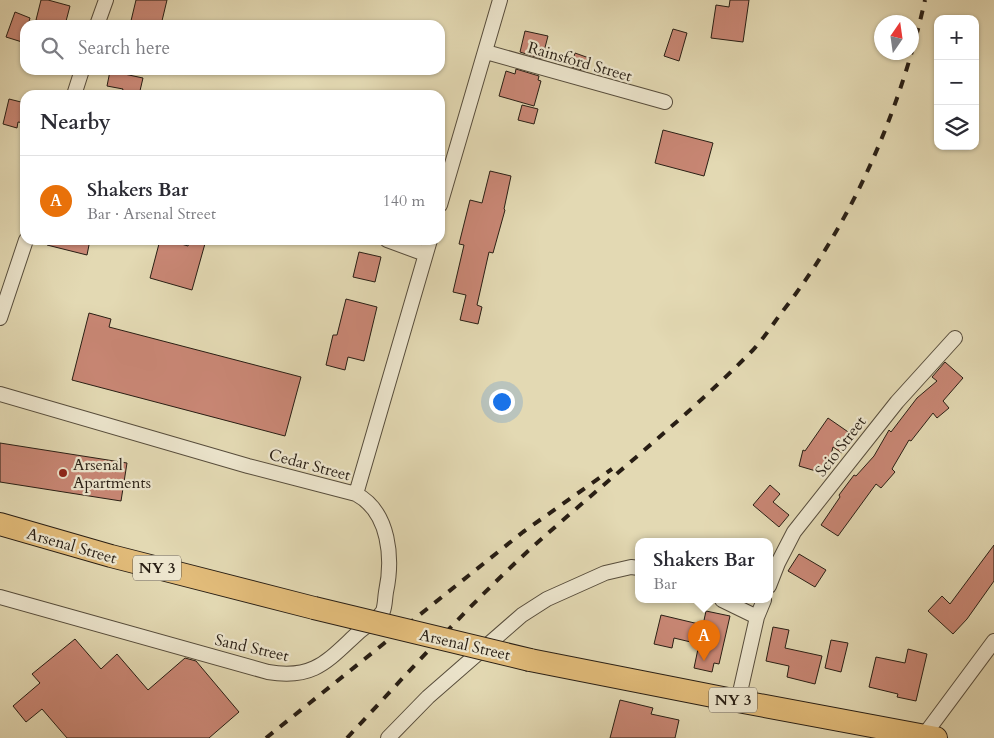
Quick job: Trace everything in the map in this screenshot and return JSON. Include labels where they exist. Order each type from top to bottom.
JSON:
[{"type":"highway","name":"Arsenal Street","points":[[0,524],[111,556],[314,608],[530,660],[738,702],[927,737]]},
{"type":"street","points":[[99,20],[106,0]]},
{"type":"street","points":[[445,188],[500,0]]},
{"type":"street","name":"Rainsford Street","points":[[486,52],[665,102]]},
{"type":"street","points":[[76,90],[80,75]]},
{"type":"street","points":[[0,318],[24,245]]},
{"type":"street","points":[[401,245],[425,254]]},
{"type":"street","name":"Cedar Street","points":[[0,394],[248,466],[356,494],[428,245]]},
{"type":"street","name":"Scio Street","points":[[773,576],[794,532],[897,402],[955,338]]},
{"type":"street","name":"Sand Street","points":[[0,597],[268,672],[285,675],[304,673],[324,664],[382,612],[389,575],[388,539],[375,510],[362,497],[356,494]]},
{"type":"street","points":[[388,738],[428,697],[522,614],[547,599],[606,573],[635,568]]},
{"type":"street","points":[[728,603],[757,617]]},
{"type":"street","points":[[738,702],[757,617],[763,603]]},
{"type":"street","points":[[927,737],[994,642]]},
{"type":"building","points":[[41,0],[70,6],[66,20],[36,20]]},
{"type":"building","points":[[136,0],[167,0],[162,20],[131,20]]},
{"type":"building","points":[[730,0],[749,0],[743,42],[711,38],[716,5],[729,7]]},
{"type":"building","points":[[15,12],[30,18],[29,20],[20,20],[20,41],[6,37]]},
{"type":"building","points":[[673,29],[687,33],[679,61],[664,56]]},
{"type":"building","points":[[525,31],[548,36],[542,59],[520,52]]},
{"type":"building","points":[[575,53],[589,58],[586,71],[571,67]]},
{"type":"building","points":[[516,69],[539,76],[538,80],[541,81],[534,106],[499,96],[506,71],[515,74]]},
{"type":"building","points":[[109,75],[129,75],[143,78],[140,90],[123,90],[107,86]]},
{"type":"building","points":[[9,99],[20,102],[20,122],[18,122],[17,128],[3,124]]},
{"type":"building","points":[[522,105],[538,109],[534,124],[518,120]]},
{"type":"building","points":[[663,130],[713,143],[704,176],[655,163]]},
{"type":"building","points":[[490,171],[511,176],[505,210],[493,253],[489,252],[477,305],[482,307],[478,324],[460,320],[466,295],[453,292],[464,245],[459,244],[470,200],[482,203]]},
{"type":"building","points":[[47,245],[89,245],[87,255]]},
{"type":"building","points":[[159,245],[205,245],[192,290],[150,278]]},
{"type":"building","points":[[359,252],[381,257],[375,282],[353,277]]},
{"type":"building","points":[[346,299],[377,307],[364,361],[348,357],[345,370],[326,365],[333,335],[337,335]]},
{"type":"building","points":[[89,313],[111,319],[109,327],[301,377],[285,436],[72,380]]},
{"type":"building","points":[[945,362],[963,378],[943,401],[949,408],[937,418],[933,413],[911,441],[909,440],[892,469],[895,472],[881,488],[876,484],[838,536],[821,525],[840,497],[839,495],[854,475],[856,476],[874,456],[889,430],[891,432],[917,398],[937,381],[932,377]]},
{"type":"building","points":[[828,418],[854,436],[842,453],[833,447],[826,474],[799,466],[803,450],[805,451]]},
{"type":"building","name":"Arsenal Apartments","points":[[0,443],[127,463],[121,501],[0,482]]},
{"type":"building","points":[[770,485],[780,494],[773,502],[789,515],[779,527],[753,505]]},
{"type":"building","points":[[994,545],[994,581],[967,619],[953,634],[928,611],[942,596],[950,604]]},
{"type":"building","points":[[799,554],[826,570],[815,587],[788,571]]},
{"type":"building","points":[[706,611],[730,616],[719,664],[714,663],[712,672],[694,668],[699,644],[674,638],[672,648],[654,644],[661,615],[703,625]]},
{"type":"building","points":[[773,627],[789,630],[785,648],[822,656],[815,684],[787,677],[789,666],[766,661]]},
{"type":"building","points":[[75,639],[101,669],[117,654],[148,690],[185,658],[196,661],[239,712],[209,738],[67,738],[42,709],[26,722],[13,706],[40,683],[32,674]]},
{"type":"building","points":[[831,640],[848,643],[841,672],[825,668]]},
{"type":"building","points":[[908,649],[927,654],[916,701],[897,697],[898,694],[869,687],[876,657],[905,663]]},
{"type":"building","points":[[620,700],[653,708],[651,714],[679,720],[675,738],[610,738]]},
{"type":"railway","points":[[347,738],[504,574],[726,377],[761,341],[808,277],[831,241],[871,164],[902,83],[915,42],[925,0]]},
{"type":"railway","points":[[266,738],[523,532],[612,469]]},
{"type":"place","name":"Arsenal Apartments","points":[[63,473]]},
{"type":"place","name":"Shakers Bar","points":[[704,661]]}]
